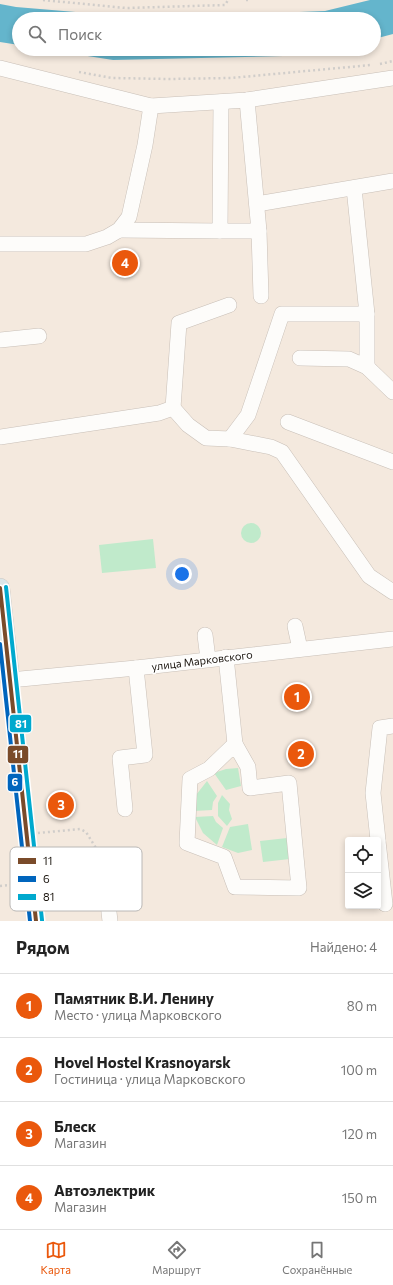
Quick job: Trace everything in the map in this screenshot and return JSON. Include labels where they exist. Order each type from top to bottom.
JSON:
[{"type":"main road","points":[[0,588],[10,680]]},
{"type":"street","points":[[0,68],[151,106],[247,100],[393,78]]},
{"type":"street","points":[[247,100],[260,231],[261,296]]},
{"type":"street","points":[[220,231],[222,102]]},
{"type":"street","points":[[0,244],[86,244],[107,237],[119,230],[129,217],[145,145],[151,106]]},
{"type":"street","points":[[257,204],[393,181]]},
{"type":"street","points":[[354,188],[367,314],[367,367]]},
{"type":"street","points":[[119,230],[260,231]]},
{"type":"street","points":[[229,305],[179,323],[173,408],[188,425],[206,438],[230,439],[271,447],[282,452],[369,576],[393,592]]},
{"type":"street","points":[[230,439],[248,415],[282,314],[367,314]]},
{"type":"street","points":[[0,340],[39,336]]},
{"type":"street","points":[[300,358],[349,359],[367,367],[393,392]]},
{"type":"street","points":[[0,437],[159,413],[173,408]]},
{"type":"street","points":[[288,422],[393,462]]},
{"type":"street","points":[[296,626],[300,649]]},
{"type":"street","points":[[205,636],[208,659]]},
{"type":"street","name":"улица Марковского","points":[[10,680],[136,668],[393,639]]},
{"type":"street","points":[[226,657],[235,744],[248,767],[250,788],[289,783],[299,888],[235,887],[224,857],[187,843],[190,779],[209,769],[235,744]]},
{"type":"street","points":[[125,809],[120,758],[145,755],[136,668]]},
{"type":"street","points":[[378,837],[373,793],[380,728],[393,726]]},
{"type":"street","points":[[381,868],[385,904]]},
{"type":"street","points":[[109,911],[110,921]]},
{"type":"path","points":[[42,0],[126,8],[225,5],[228,0]]},
{"type":"path","points":[[112,78],[231,78],[377,65],[393,61]]},
{"type":"path","points":[[28,834],[80,829],[86,832],[95,847]]},
{"type":"path","points":[[0,886],[10,885]]},
{"type":"green space","points":[[251,523],[258,526],[261,533],[258,540],[251,543],[244,540],[241,533],[244,526]]},
{"type":"green space","points":[[153,539],[156,568],[102,573],[99,545]]},
{"type":"green space","points":[[238,768],[241,786],[226,790],[214,773],[226,769]]},
{"type":"green space","points":[[207,781],[217,796],[213,802],[212,810],[194,811],[196,795]]},
{"type":"green space","points":[[222,795],[230,804],[229,810],[232,819],[227,826],[218,816],[218,803]]},
{"type":"green space","points":[[213,816],[216,822],[223,828],[217,845],[203,833],[195,817]]},
{"type":"green space","points":[[248,824],[252,850],[238,853],[222,847],[230,827]]},
{"type":"green space","points":[[287,838],[290,859],[263,862],[260,841]]},
{"type":"water","points":[[370,0],[393,0],[393,34],[381,37],[381,12],[300,12],[325,11]]},
{"type":"water","points":[[0,4],[16,7],[76,12],[12,12],[12,44],[0,42]]},
{"type":"water","points":[[88,56],[283,56],[113,60]]},
{"type":"transit line","name":"81","points":[[6,587],[34,847]]},
{"type":"transit line","name":"11","points":[[0,588],[28,847]]},
{"type":"transit line","name":"6","points":[[0,644],[22,847]]},
{"type":"transit line","name":"6","points":[[29,911],[30,921]]},
{"type":"transit line","name":"11","points":[[35,911],[36,921]]},
{"type":"transit line","name":"81","points":[[41,911],[42,920]]},
{"type":"place","name":"Автоэлектрик","points":[[125,263]]},
{"type":"place","name":"Памятник В.И. Ленину","points":[[297,697]]},
{"type":"place","name":"Hovel Hostel Krasnoyarsk","points":[[301,754]]},
{"type":"place","name":"Блеск","points":[[61,805]]}]
